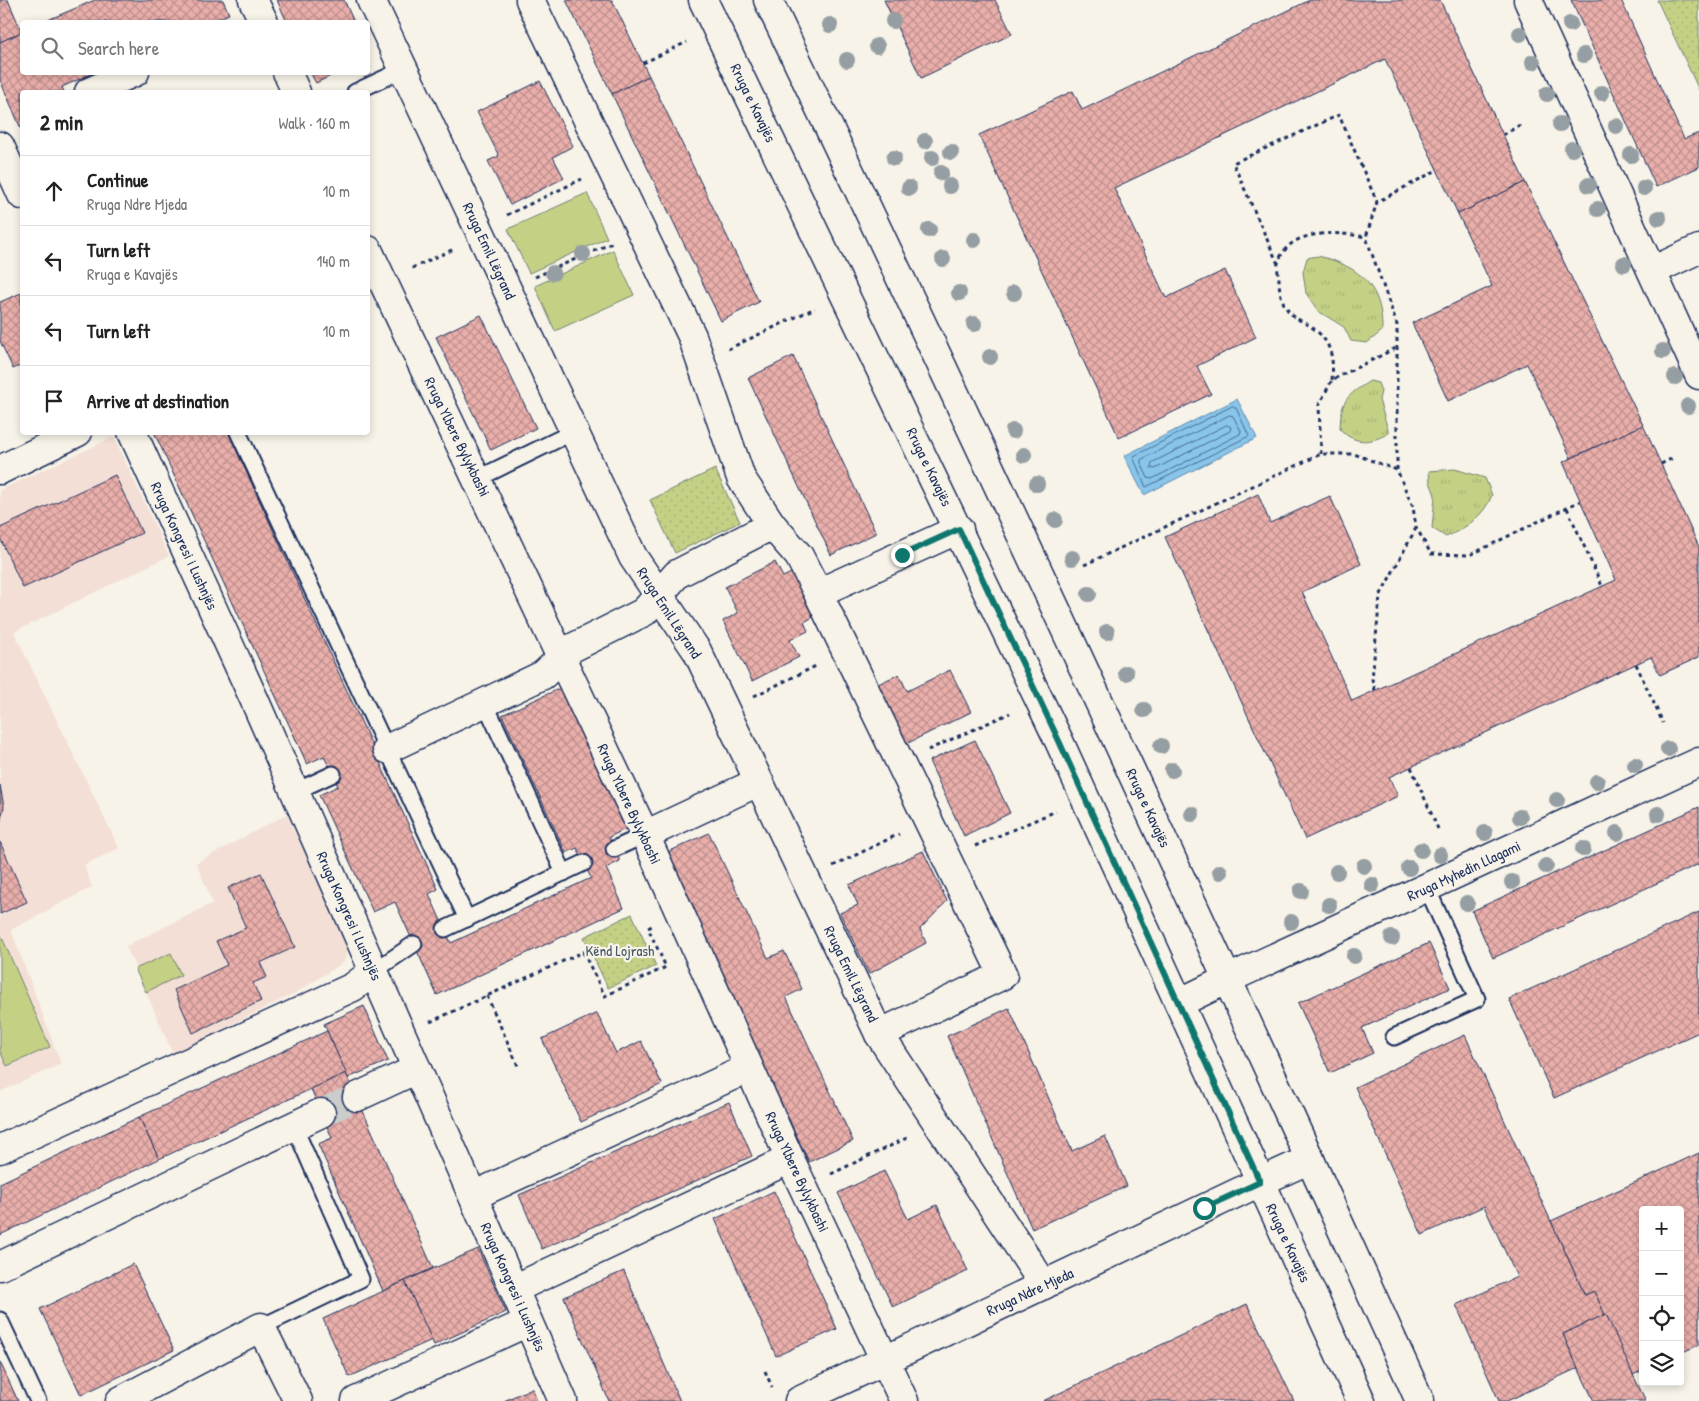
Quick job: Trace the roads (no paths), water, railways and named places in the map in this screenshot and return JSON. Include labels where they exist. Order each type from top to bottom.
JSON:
[{"type":"street","name":"Rruga Emil Lëgrand","points":[[371,0],[633,557],[697,651],[879,1034],[1044,1285]]},
{"type":"street","points":[[530,0],[692,336],[742,478],[772,525],[799,556],[847,651],[1003,975],[879,1034]]},
{"type":"street","name":"Rruga e Kavajës","points":[[703,0],[959,529],[1361,1401]]},
{"type":"street","name":"Rruga e Kavajës","points":[[768,0],[964,413],[1228,979],[1420,1401]]},
{"type":"street","points":[[1528,0],[1699,375]]},
{"type":"street","points":[[94,90],[128,75]]},
{"type":"street","points":[[288,75],[295,90]]},
{"type":"street","points":[[0,146],[20,189]]},
{"type":"street","points":[[1652,271],[1699,249]]},
{"type":"street","name":"Rruga Ylbere Bylykbashi","points":[[372,263],[645,835],[790,1159],[904,1401]]},
{"type":"street","points":[[0,470],[72,435]]},
{"type":"street","name":"Rruga Kongresi i Lushnjës","points":[[133,435],[374,971],[563,1401]]},
{"type":"street","points":[[381,752],[543,675],[572,648],[644,612],[677,574],[772,525]]},
{"type":"street","points":[[818,593],[959,529]]},
{"type":"street","name":"Rruga Myhedin Llagami","points":[[1179,1003],[1699,762]]},
{"type":"street","points":[[645,835],[758,782]]},
{"type":"street","points":[[0,1149],[353,987],[374,971]]},
{"type":"street","points":[[473,1196],[749,1068]]},
{"type":"street","points":[[357,1097],[417,1069]]},
{"type":"street","points":[[0,1266],[322,1113]]},
{"type":"street","name":"Rruga Ndre Mjeda","points":[[799,1401],[1310,1158]]},
{"type":"street","points":[[514,1289],[790,1159]]},
{"type":"street","points":[[356,1401],[528,1322]]},
{"type":"street","points":[[120,1401],[261,1327],[298,1401]]},
{"type":"lane","points":[[359,90],[404,70]]},
{"type":"lane","points":[[476,479],[573,432]]},
{"type":"lane","points":[[239,435],[381,752],[467,918]]},
{"type":"lane","points":[[485,703],[564,873]]},
{"type":"lane","points":[[294,792],[333,774]]},
{"type":"lane","points":[[614,849],[645,835]]},
{"type":"lane","points":[[445,929],[584,863]]},
{"type":"lane","points":[[1394,1037],[1477,999],[1427,888]]},
{"type":"lane","points":[[374,971],[414,944]]},
{"type":"lane","points":[[261,1327],[361,1279],[294,1126]]},
{"type":"lane","points":[[0,1320],[38,1401]]},
{"type":"water","points":[[1237,399],[1257,438],[1144,495],[1124,456]]},
{"type":"tunnel","points":[[321,1113],[357,1097]]},
{"type":"park label","name":"Kënd Lojrash","points":[[620,951]]}]
